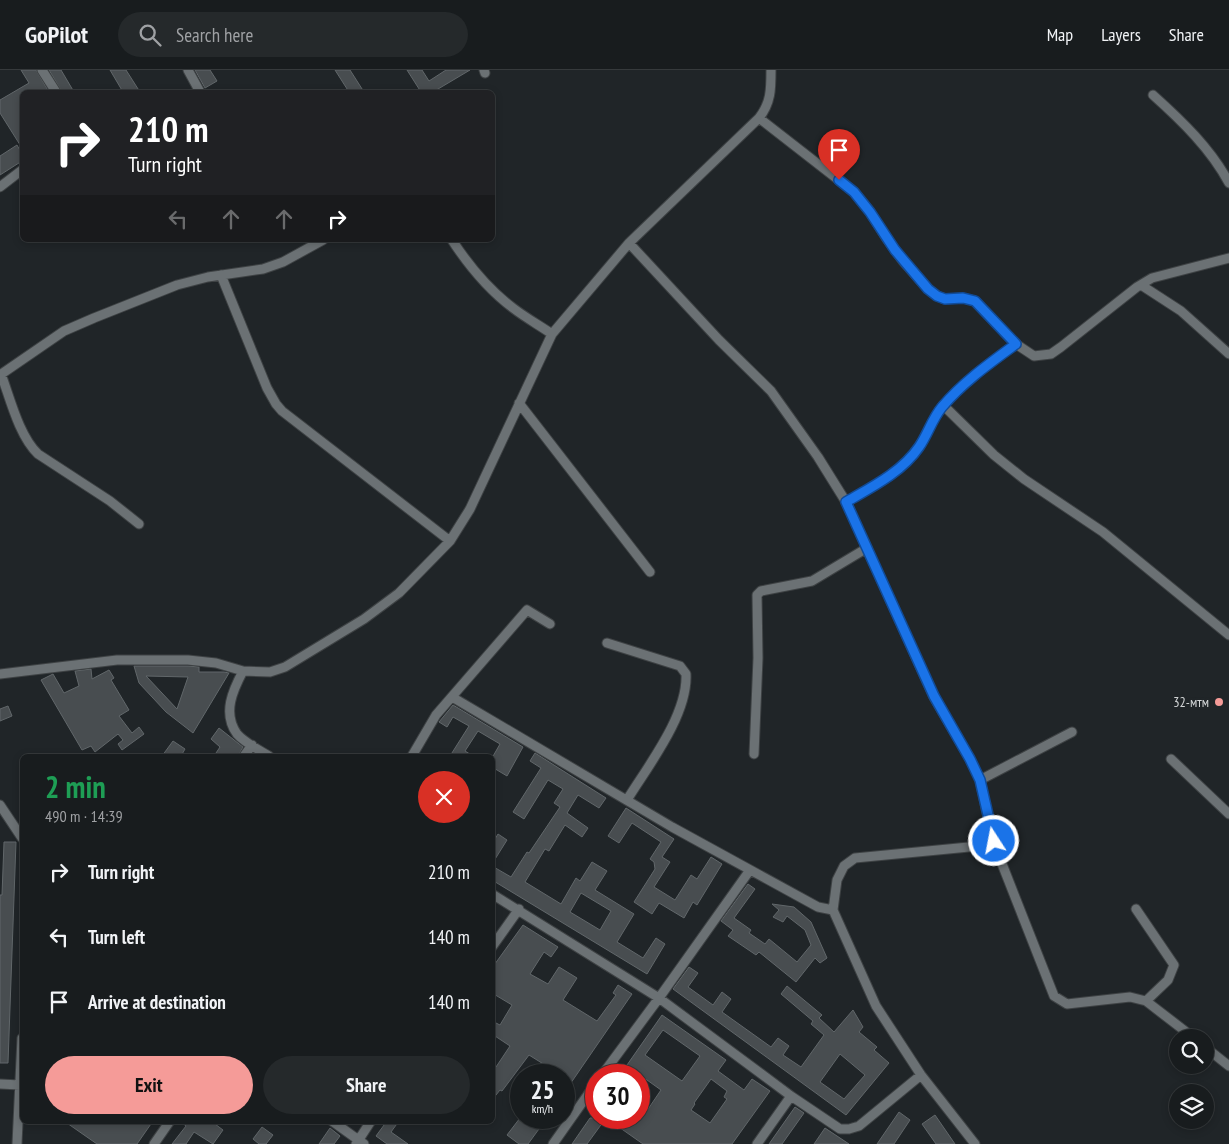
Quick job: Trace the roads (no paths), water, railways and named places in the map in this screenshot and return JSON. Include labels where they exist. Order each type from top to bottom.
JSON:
[{"type":"street","points":[[42,70],[55,90]]},
{"type":"street","points":[[188,70],[199,90]]},
{"type":"street","points":[[0,674],[117,660],[188,660],[216,663],[243,671],[270,672],[285,666],[364,619],[399,593],[450,541],[470,509],[552,334],[629,243],[759,118],[769,102],[771,70]]},
{"type":"street","points":[[1153,95],[1215,159],[1229,183]]},
{"type":"street","points":[[759,118],[854,192],[903,261],[928,289],[945,299],[963,298],[975,301],[1016,344],[1034,356],[1051,354],[1152,278],[1229,258]]},
{"type":"street","points":[[0,187],[20,172]]},
{"type":"street","points":[[139,524],[110,501],[33,449],[24,433],[0,374],[64,331],[177,285],[208,277],[263,269],[283,262],[320,242]]},
{"type":"street","points":[[453,242],[468,264],[484,282],[512,308],[552,334]]},
{"type":"street","points":[[629,243],[719,340],[771,391],[818,456],[846,502],[934,696],[980,780],[994,841],[1054,996],[1067,1004],[1130,997],[1146,1001],[1182,1029]]},
{"type":"street","points":[[221,275],[268,388],[282,411],[450,541]]},
{"type":"street","points":[[1141,285],[1181,311],[1229,354]]},
{"type":"street","points":[[846,502],[873,487],[908,461],[943,405],[972,377],[1016,344]]},
{"type":"street","points":[[519,403],[650,572]]},
{"type":"street","points":[[943,405],[994,455],[1016,473],[1103,532],[1229,635]]},
{"type":"street","points":[[754,754],[758,658],[757,595],[763,590],[812,581],[867,548]]},
{"type":"street","points":[[413,754],[436,715],[527,610],[550,624]]},
{"type":"street","points":[[607,643],[680,666],[686,674],[681,705],[673,723],[627,800]]},
{"type":"street","points":[[243,671],[233,689],[230,712],[237,733],[267,754]]},
{"type":"street","points":[[452,697],[672,827],[818,907],[833,910]]},
{"type":"street","points":[[980,780],[1072,732]]},
{"type":"street","points":[[245,754],[252,745]]},
{"type":"street","points":[[1171,758],[1229,814]]},
{"type":"street","points":[[0,805],[20,835]]},
{"type":"street","points":[[975,1144],[921,1075],[876,1006],[833,910],[837,880],[844,866],[855,858],[969,847],[994,841]]},
{"type":"street","points":[[610,1064],[750,870]]},
{"type":"street","points":[[495,896],[658,998],[791,1096],[840,1129],[849,1130],[859,1126],[921,1075]]},
{"type":"street","points":[[495,943],[519,909]]},
{"type":"street","points":[[1136,909],[1174,965],[1168,980],[1146,1001]]},
{"type":"street","points":[[1214,1054],[1229,1066]]},
{"type":"street","points":[[0,1084],[20,1085],[16,1144]]},
{"type":"street","points":[[757,1144],[791,1096]]},
{"type":"street","points":[[553,1144],[585,1099]]},
{"type":"street","points":[[154,1144],[168,1124]]},
{"type":"street","points":[[336,1124],[359,1143],[370,1124]]},
{"type":"place","name":"32-мтм","points":[[1219,702]]}]
